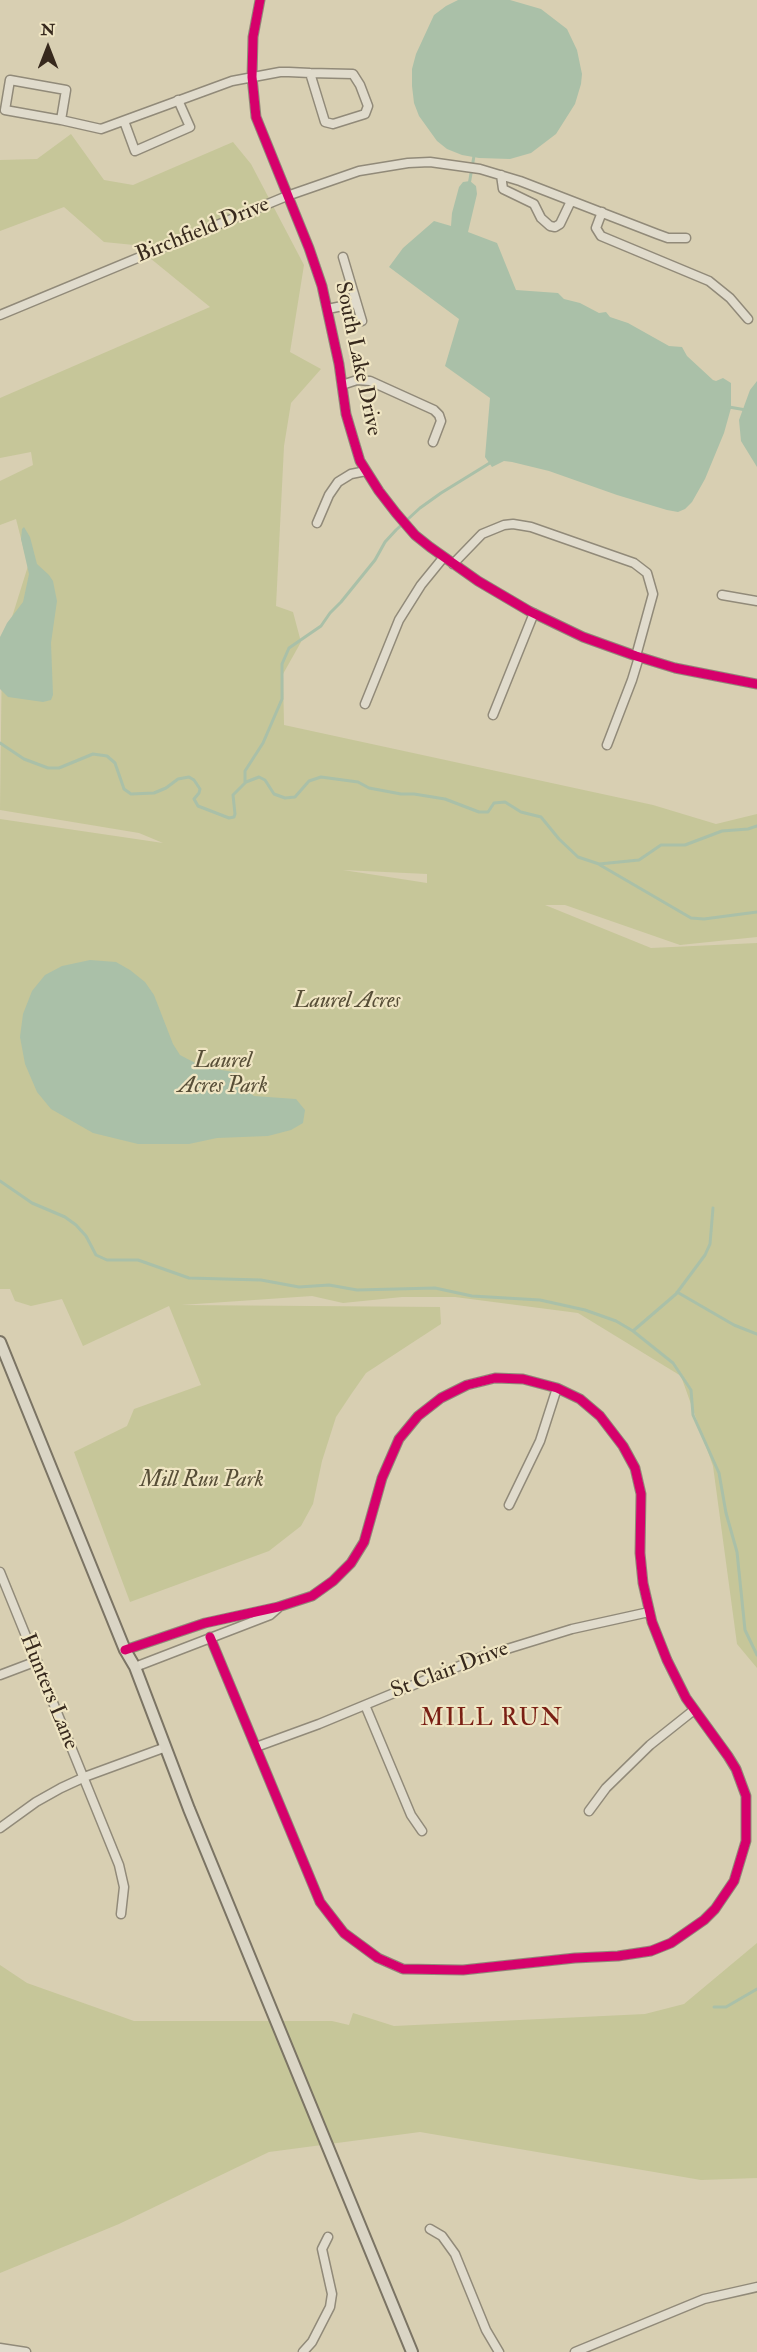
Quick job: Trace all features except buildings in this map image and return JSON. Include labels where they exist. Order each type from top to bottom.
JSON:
[{"type":"main road","points":[[0,1342],[125,1650],[135,1667],[189,1809],[412,2352]]},
{"type":"street","name":"South Lake Drive","points":[[260,0],[253,37],[252,77],[256,117],[309,248],[328,309],[351,432],[366,471],[396,513],[415,535],[443,558],[534,613],[583,637],[675,668],[757,684]]},
{"type":"street","points":[[61,120],[66,90],[10,80],[5,110],[101,129],[232,81],[280,72],[353,74],[368,106],[365,114],[333,124],[325,122],[310,73]]},
{"type":"street","points":[[124,120],[135,151],[190,127],[178,100]]},
{"type":"street","name":"Birchfield Drive","points":[[0,315],[287,196],[358,171],[408,163],[430,162],[467,166],[501,175],[668,238],[686,238]]},
{"type":"street","points":[[501,175],[503,189],[534,204],[545,223],[550,226],[555,227],[560,224],[571,201]]},
{"type":"street","points":[[602,212],[596,228],[602,236],[708,281],[730,298],[748,319]]},
{"type":"street","points":[[343,257],[362,321]]},
{"type":"street","points":[[328,309],[356,303]]},
{"type":"street","name":"South Lake Drive","points":[[342,385],[357,380],[370,381],[434,410],[439,414],[441,421],[433,442]]},
{"type":"street","points":[[317,523],[329,495],[338,482],[351,474],[366,471]]},
{"type":"street","points":[[453,564],[482,534],[495,527],[513,524],[531,527],[634,563],[647,573],[653,594],[637,657],[607,745]]},
{"type":"street","points":[[365,704],[399,620],[421,585],[443,558]]},
{"type":"street","points":[[722,595],[757,601]]},
{"type":"street","points":[[493,715],[534,613]]},
{"type":"street","points":[[125,1650],[205,1623],[278,1607],[312,1596],[333,1581],[351,1563],[369,1530],[382,1478],[392,1452],[408,1426],[429,1407],[454,1391],[481,1380],[509,1378],[536,1381],[557,1388],[580,1400],[600,1416],[623,1446],[634,1468],[641,1494],[641,1567],[649,1612],[667,1660],[694,1710],[736,1769],[746,1796],[747,1827],[743,1856],[734,1881],[715,1909],[692,1930],[671,1943],[651,1951],[478,1970],[418,1971],[403,1969],[378,1958],[344,1933],[327,1913],[314,1890],[210,1637]]},
{"type":"street","points":[[509,1505],[543,1431],[557,1388]]},
{"type":"street","name":"Hunters Lane","points":[[0,1572],[119,1865],[124,1887],[121,1914]]},
{"type":"street","points":[[135,1667],[270,1615],[278,1607]]},
{"type":"street","name":"St Clair Drive","points":[[256,1747],[528,1641],[586,1625],[649,1612]]},
{"type":"street","points":[[0,1675],[37,1661]]},
{"type":"street","points":[[365,1705],[411,1815],[422,1831]]},
{"type":"street","points":[[589,1811],[606,1788],[650,1745],[694,1710]]},
{"type":"street","points":[[0,1828],[36,1802],[83,1778],[166,1747]]},
{"type":"street","points":[[430,2229],[441,2236],[455,2254],[486,2330],[499,2352]]},
{"type":"street","points":[[303,2352],[312,2342],[330,2307],[332,2294],[322,2249],[328,2236]]},
{"type":"street","points":[[575,2352],[590,2349],[704,2299],[757,2287]]},
{"type":"street","points":[[0,2348],[26,2352]]},
{"type":"green space","points":[[71,134],[104,180],[133,185],[233,142],[251,164],[304,265],[290,352],[321,369],[291,403],[284,446],[276,606],[293,612],[301,642],[283,674],[284,725],[653,805],[716,824],[757,814],[757,937],[680,945],[565,905],[545,905],[651,948],[757,943],[757,1668],[737,1644],[713,1466],[681,1376],[578,1313],[455,1297],[402,1297],[343,1303],[312,1296],[181,1305],[440,1307],[441,1324],[366,1373],[352,1393],[336,1417],[322,1461],[313,1504],[301,1526],[269,1551],[130,1602],[74,1452],[127,1426],[134,1409],[201,1385],[169,1306],[83,1346],[62,1299],[31,1306],[15,1301],[10,1289],[0,1289],[0,819],[163,843],[139,833],[0,810],[2,649],[28,566],[16,519],[0,525],[0,481],[33,465],[31,452],[0,458],[0,398],[210,307],[134,245],[104,242],[64,207],[0,231],[0,160],[37,159]],"holes":[[[343,870],[427,874],[427,883]]]},
{"type":"green space","points":[[757,1943],[757,2178],[701,2180],[420,2132],[269,2152],[119,2224],[0,2273],[0,1965],[27,1983],[134,2021],[332,2021],[349,2025],[353,2013],[394,2026],[645,2014],[684,2004]]},
{"type":"shaded area","points":[[458,0],[510,0],[541,9],[567,29],[577,50],[582,74],[581,84],[575,104],[556,134],[531,153],[510,159],[462,155],[447,149],[437,141],[419,116],[414,103],[412,86],[412,69],[416,54],[434,15]]},
{"type":"shaded area","points":[[470,181],[476,186],[477,194],[468,232],[497,243],[516,290],[558,293],[564,299],[580,303],[599,313],[606,312],[610,317],[628,323],[669,346],[682,347],[687,356],[713,380],[723,378],[731,383],[731,408],[724,433],[705,479],[692,502],[685,509],[678,512],[667,510],[549,471],[512,462],[504,461],[492,467],[485,457],[490,398],[445,366],[459,319],[389,267],[403,248],[434,221],[451,226],[459,187],[463,182]]},
{"type":"shaded area","points":[[757,381],[757,467],[741,441],[739,420],[750,390]]},
{"type":"shaded area","points":[[24,527],[30,537],[37,564],[53,581],[57,601],[51,643],[53,695],[51,700],[43,702],[8,697],[0,689],[0,637],[7,623],[23,602],[29,574],[21,539]]},
{"type":"shaded area","points":[[90,960],[116,962],[145,982],[154,995],[173,1044],[180,1055],[203,1067],[240,1073],[246,1089],[254,1096],[296,1099],[305,1110],[303,1123],[291,1130],[268,1136],[217,1138],[189,1144],[138,1144],[93,1133],[51,1109],[37,1092],[25,1064],[20,1037],[23,1014],[32,991],[45,975],[62,966]]},
{"type":"waterway","points":[[469,185],[474,156]]},
{"type":"waterway","points":[[729,407],[746,410]]},
{"type":"waterway","points":[[245,783],[245,771],[263,743],[282,699],[282,664],[289,648],[321,626],[375,560],[385,542],[396,530],[441,493],[493,461]]},
{"type":"waterway","points":[[0,743],[24,759],[48,768],[59,768],[93,754],[107,756],[115,763],[124,789],[131,794],[154,793],[178,779],[189,777],[200,789],[194,799],[198,806],[229,818],[234,817],[235,814],[233,795],[246,782],[259,777],[265,780],[274,794],[285,798],[295,797],[309,781],[321,777],[358,782],[369,788],[401,794],[445,799],[479,812],[488,812],[494,803],[505,802],[521,812],[541,817],[578,857],[599,864],[639,860],[661,845],[685,845],[722,831],[757,826]]},
{"type":"waterway","points":[[600,865],[691,918],[704,919],[757,912]]},
{"type":"waterway","points":[[0,1181],[32,1203],[65,1217],[76,1225],[86,1236],[96,1255],[107,1260],[138,1260],[189,1278],[261,1280],[299,1287],[329,1285],[357,1290],[435,1288],[472,1296],[540,1300],[585,1310],[616,1321],[633,1331],[673,1363],[691,1390],[693,1415],[719,1473],[726,1513],[737,1552],[745,1630],[757,1655]]},
{"type":"waterway","points":[[633,1331],[676,1294],[705,1255],[710,1244],[713,1208]]},
{"type":"waterway","points":[[677,1292],[734,1325],[757,1334]]},
{"type":"waterway","points":[[714,2007],[726,2007],[757,1989]]},
{"type":"cycle path","points":[[260,0],[253,37],[252,77],[256,117],[322,286],[339,364],[346,414],[360,461],[379,491],[415,535],[478,581],[529,611],[583,637],[636,656],[675,668],[757,684]]},
{"type":"cycle path","points":[[125,1650],[205,1623],[278,1607],[312,1596],[333,1581],[351,1563],[364,1542],[382,1478],[399,1439],[418,1416],[441,1398],[467,1385],[495,1378],[523,1379],[557,1388],[580,1399],[600,1416],[623,1446],[635,1468],[641,1494],[640,1553],[643,1583],[652,1622],[667,1660],[686,1698],[736,1769],[746,1796],[746,1841],[734,1881],[715,1909],[704,1920],[671,1943],[651,1951],[463,1970],[403,1969],[378,1958],[344,1933],[320,1902],[210,1637]]},
{"type":"district","name":"MILL RUN","points":[[492,1720]]},
{"type":"park label","name":"Laurel Acres","points":[[347,1002]]},
{"type":"park label","name":"Laurel Acres Park","points":[[223,1074]]},
{"type":"park label","name":"Mill Run Park","points":[[202,1481]]}]
